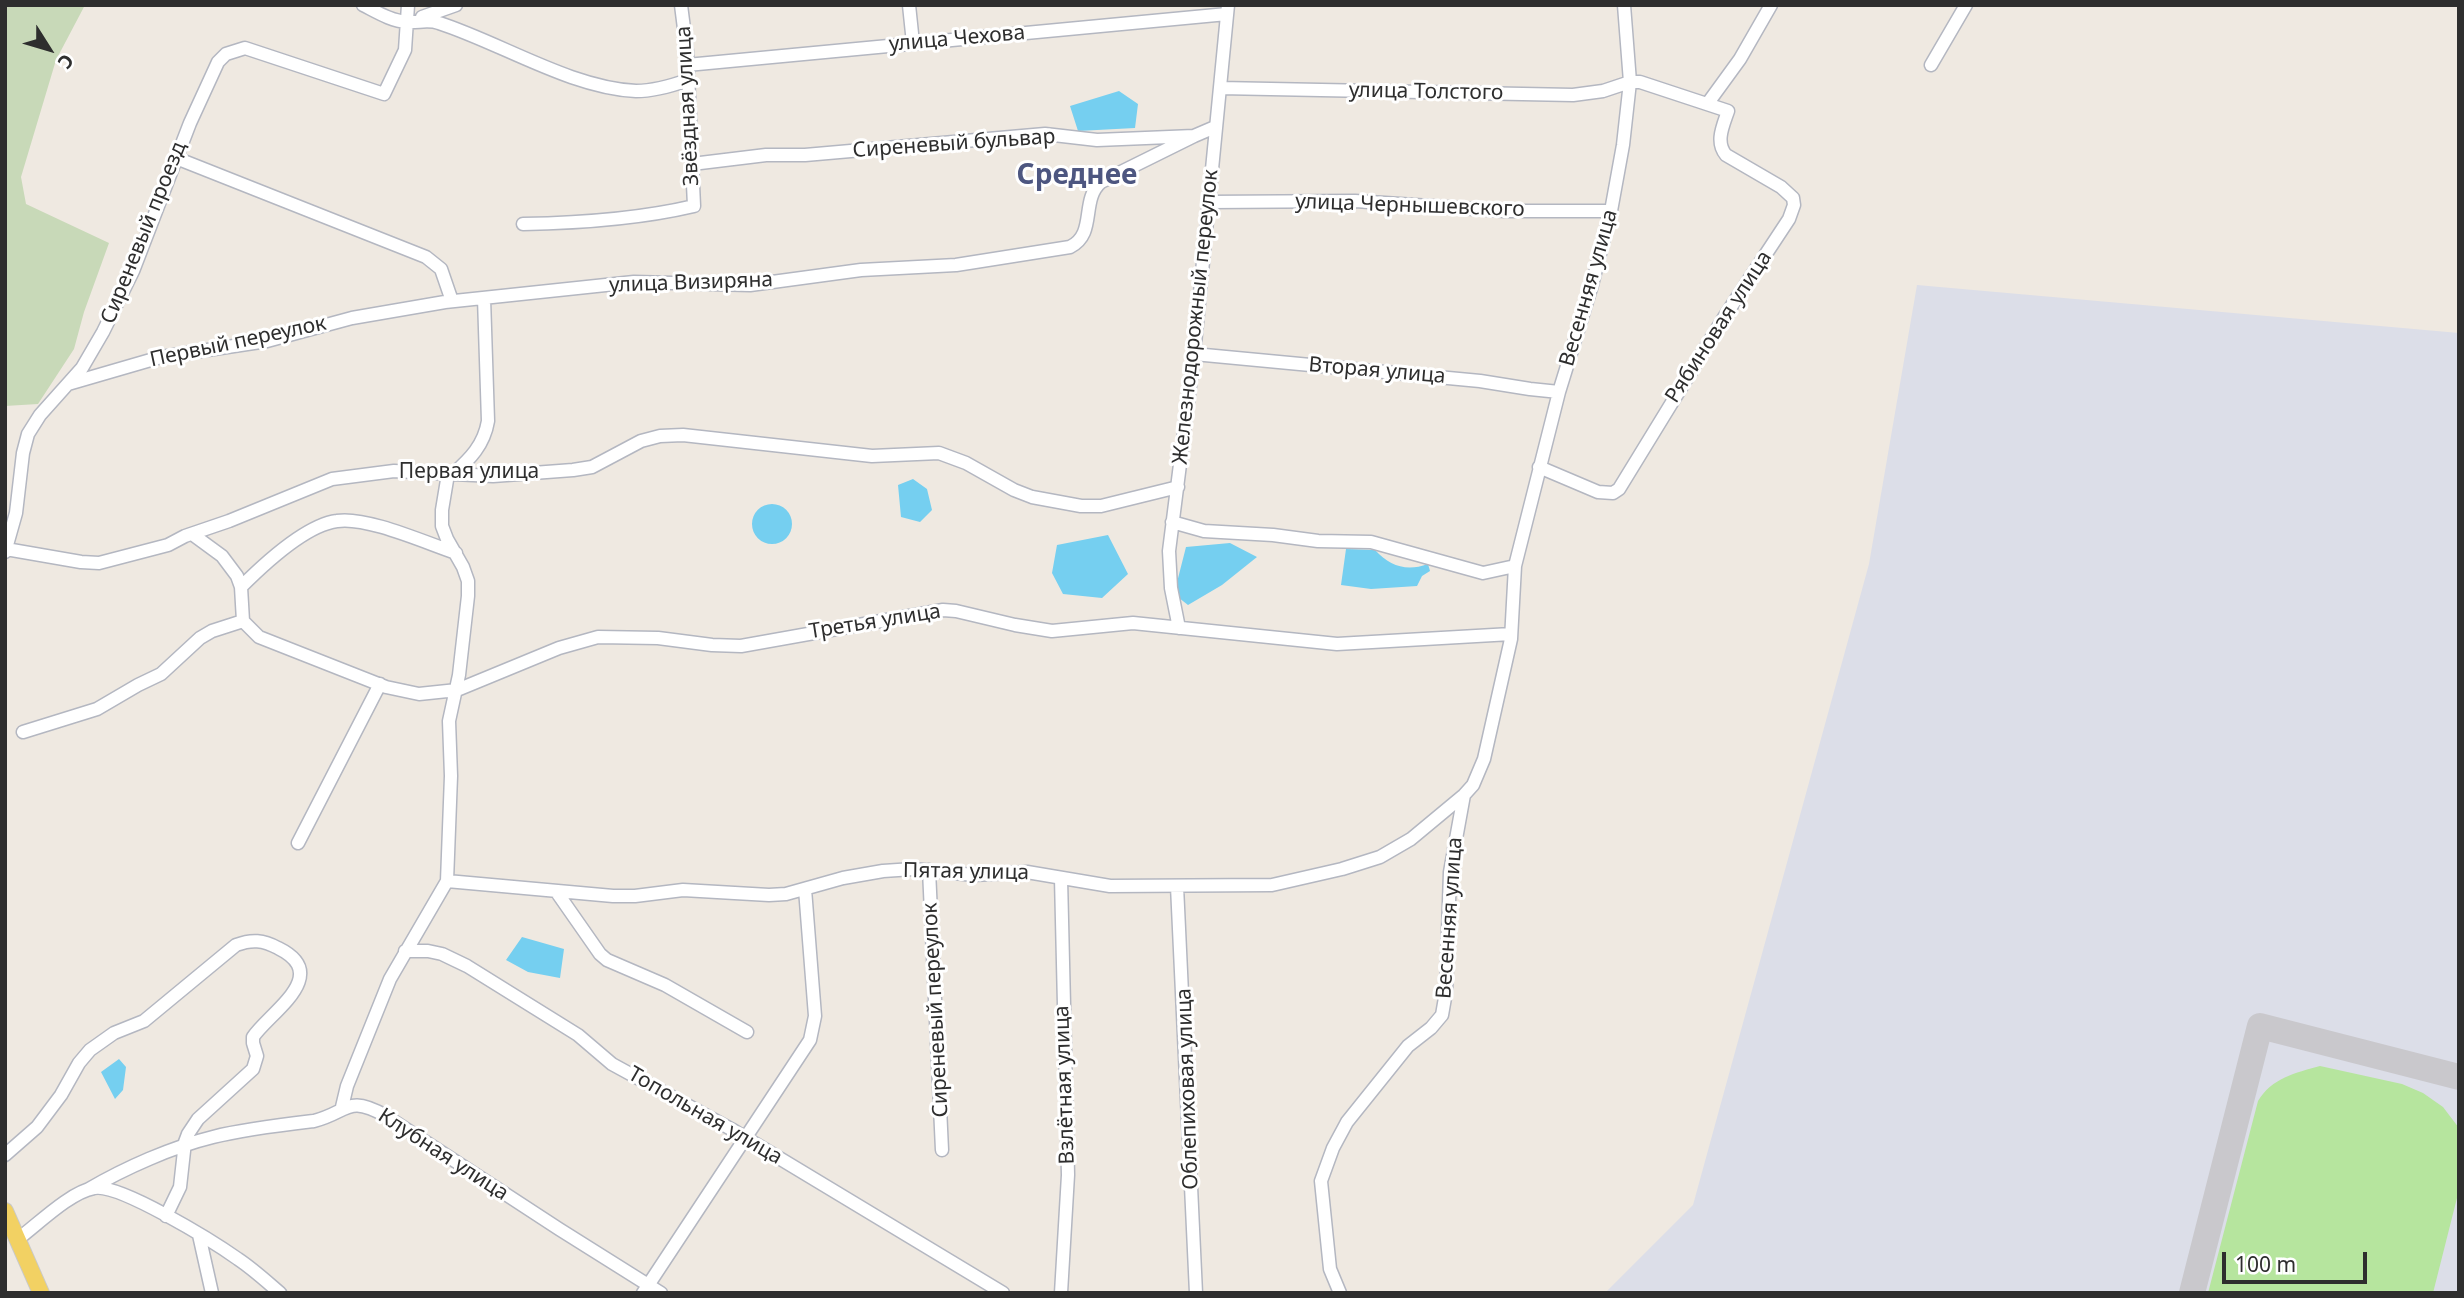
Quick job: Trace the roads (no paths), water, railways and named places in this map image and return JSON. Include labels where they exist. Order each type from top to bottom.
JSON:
[{"type":"main road","points":[[5,1211],[41,1293]]},
{"type":"street","points":[[363,5],[385,17],[408,22],[435,21],[556,70],[605,86],[637,91],[653,90],[688,80]]},
{"type":"street","points":[[408,5],[408,22]]},
{"type":"street","points":[[408,22],[456,5]]},
{"type":"street","name":"Звёздная улица","points":[[523,224],[576,222],[694,206],[688,80],[681,5]]},
{"type":"street","points":[[909,5],[913,43]]},
{"type":"street","name":"Весенняя улица","points":[[1339,1293],[1330,1269],[1321,1181],[1333,1148],[1347,1122],[1408,1046],[1431,1028],[1442,1015],[1446,992],[1451,863],[1464,795],[1473,785],[1484,759],[1511,634],[1515,566],[1559,392],[1592,285],[1611,211],[1623,145],[1630,82],[1624,5]]},
{"type":"street","points":[[1630,82],[1649,84],[1708,103],[1736,66],[1771,5]]},
{"type":"street","points":[[1931,65],[1966,5]]},
{"type":"street","name":"улица Чехова","points":[[687,65],[1227,9]]},
{"type":"street","name":"Железнодорожный переулок","points":[[1179,628],[1168,569],[1194,354],[1227,9]]},
{"type":"street","name":"Сиреневый проезд","points":[[6,551],[16,513],[28,434],[40,415],[93,352],[133,271],[176,158],[218,62],[226,54],[245,48],[384,94],[405,50],[408,22]]},
{"type":"street","name":"улица Толстого","points":[[1220,88],[1573,95],[1604,91],[1630,82]]},
{"type":"street","name":"Рябиновая улица","points":[[1539,467],[1598,492],[1613,493],[1619,489],[1788,219],[1794,205],[1789,193],[1726,155],[1722,150],[1720,136],[1727,111],[1708,103]]},
{"type":"street","name":"Сиреневый бульвар","points":[[692,164],[766,155],[813,155],[1045,134],[1097,140],[1194,136],[1215,127]]},
{"type":"street","name":"улица Визиряна","points":[[452,301],[634,282],[750,285],[861,270],[956,265],[1070,247],[1084,236],[1088,206],[1095,188],[1101,182],[1194,136]]},
{"type":"street","points":[[176,158],[426,257],[441,269],[452,301]]},
{"type":"street","name":"улица Чернышевского","points":[[1208,202],[1355,201],[1505,211],[1611,211]]},
{"type":"street","points":[[342,1107],[347,1086],[390,979],[447,881],[451,776],[449,721],[457,690],[468,581],[443,526],[442,510],[450,474],[476,451],[486,434],[488,421],[484,298]]},
{"type":"street","name":"Первый переулок","points":[[68,384],[161,357],[267,341],[352,318],[452,301]]},
{"type":"street","name":"Вторая улица","points":[[1194,354],[1480,381],[1559,392]]},
{"type":"street","name":"Первая улица","points":[[6,551],[99,563],[156,549],[332,479],[394,471],[522,475],[573,470],[592,467],[640,441],[683,435],[872,456],[939,453],[966,463],[1032,497],[1081,506],[1101,506],[1178,487]]},
{"type":"street","points":[[241,587],[282,549],[325,524],[337,521],[363,523],[456,553]]},
{"type":"street","points":[[1172,522],[1204,531],[1318,541],[1371,542],[1483,573],[1515,566]]},
{"type":"street","points":[[23,732],[97,709],[131,688],[161,674],[200,638],[243,621],[241,587],[231,565],[192,534]]},
{"type":"street","name":"Третья улица","points":[[243,621],[250,630],[270,642],[380,684],[419,694],[457,690],[559,648],[598,637],[659,638],[741,646],[943,610],[1052,631],[1116,623],[1338,644],[1511,634]]},
{"type":"street","points":[[298,843],[380,684]]},
{"type":"street","name":"Пятая улица","points":[[447,881],[635,896],[682,890],[769,895],[899,869],[974,875],[1027,872],[1110,886],[1272,885],[1380,857],[1411,839],[1464,795]]},
{"type":"street","name":"Сиреневый переулок","points":[[929,870],[942,1150]]},
{"type":"street","name":"Взлётная улица","points":[[1060,878],[1068,1175],[1060,1293]]},
{"type":"street","name":"Облепиховая улица","points":[[1177,886],[1196,1293]]},
{"type":"street","points":[[646,1289],[803,1053],[814,1028],[805,889]]},
{"type":"street","points":[[556,891],[607,960],[684,995],[747,1032]]},
{"type":"street","points":[[5,1155],[37,1127],[61,1095],[79,1063],[100,1041],[144,1021],[236,945],[248,940],[260,941],[285,951],[299,968],[296,988],[290,999],[253,1037],[257,1056],[253,1069],[198,1119],[188,1134],[180,1186],[166,1216]]},
{"type":"street","name":"Топольная улица","points":[[405,951],[428,951],[456,960],[571,1031],[612,1064],[746,1138],[1003,1293]]},
{"type":"street","name":"Клубная улица","points":[[18,1239],[60,1206],[125,1169],[228,1134],[324,1119],[351,1104],[376,1110],[646,1289],[661,1293]]},
{"type":"street","points":[[89,1189],[106,1187],[166,1216],[237,1258],[280,1293]]},
{"type":"street","points":[[199,1235],[212,1293]]},
{"type":"water","points":[[1119,91],[1138,104],[1135,128],[1078,131],[1070,106]]},
{"type":"water","points":[[913,479],[927,489],[932,510],[920,522],[901,517],[898,485]]},
{"type":"water","points":[[772,504],[780,505],[786,510],[791,516],[791,532],[786,538],[780,543],[772,544],[764,543],[758,538],[753,532],[752,524],[753,516],[758,510],[764,505]]},
{"type":"water","points":[[1108,535],[1128,574],[1102,598],[1063,594],[1052,573],[1057,545]]},
{"type":"water","points":[[1230,543],[1257,557],[1222,585],[1188,605],[1174,594],[1186,547]]},
{"type":"water","points":[[1346,549],[1375,550],[1393,564],[1413,567],[1428,564],[1430,571],[1422,576],[1417,586],[1371,589],[1341,585]]},
{"type":"water","points":[[522,937],[564,949],[560,978],[528,972],[506,960]]},
{"type":"water","points":[[119,1059],[126,1067],[123,1090],[115,1099],[101,1072]]},
{"type":"district","name":"Среднее","points":[[1077,176]]}]
